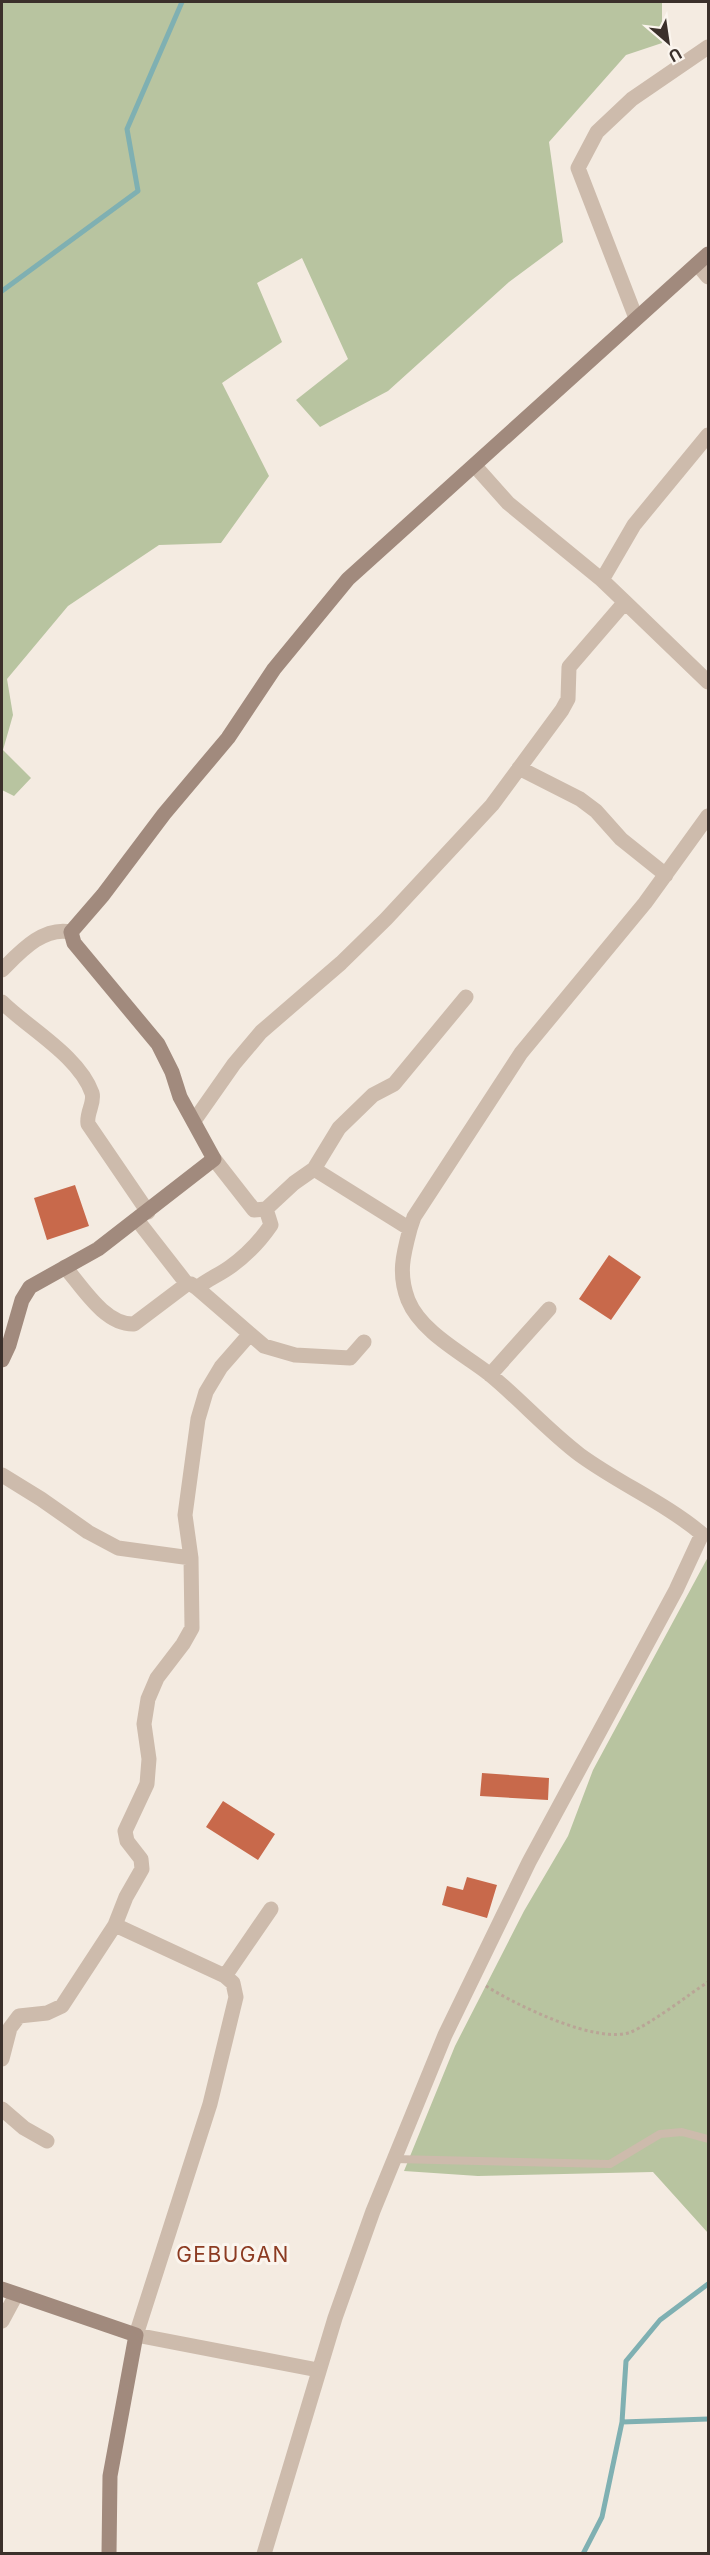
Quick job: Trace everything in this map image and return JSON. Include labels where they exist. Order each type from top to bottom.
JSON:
[{"type":"street","points":[[636,318],[578,168],[597,132],[614,115],[632,99],[708,47]]},
{"type":"street","points":[[71,932],[228,738],[274,669],[331,597],[362,566],[476,466],[561,384],[703,259],[708,277]]},
{"type":"street","points":[[602,580],[634,525],[708,435]]},
{"type":"street","points":[[476,466],[508,503],[602,580],[708,682]]},
{"type":"street","points":[[194,1121],[234,1064],[261,1032],[341,963],[386,919],[492,805],[562,710],[568,699],[569,667],[624,602]]},
{"type":"street","points":[[519,768],[580,799],[596,811],[621,839],[666,875]]},
{"type":"street","points":[[264,2553],[298,2449],[318,2370],[354,2262],[445,2035],[529,1862],[706,1532],[664,1504],[579,1454],[490,1375],[428,1326],[409,1301],[400,1267],[414,1217],[521,1053],[666,875],[708,816]]},
{"type":"street","points":[[2,970],[39,938],[58,929],[71,932]]},
{"type":"street","points":[[71,932],[74,944],[158,1044],[172,1072],[180,1097],[214,1159],[254,1210],[266,1209],[294,1183],[315,1169],[339,1128],[373,1095],[393,1084],[466,997]]},
{"type":"street","points":[[2,1002],[19,1019],[53,1044],[88,1085],[93,1094],[88,1124],[143,1216],[192,1286],[249,1335],[276,1351],[343,1359],[353,1356],[364,1342]]},
{"type":"street","points":[[2,1360],[26,1294],[36,1282],[98,1249],[214,1159]]},
{"type":"street","points":[[315,1169],[410,1229]]},
{"type":"street","points":[[65,1267],[109,1316],[124,1324],[134,1324],[192,1286],[231,1266],[259,1242],[271,1225],[266,1209]]},
{"type":"street","points":[[490,1375],[549,1309]]},
{"type":"street","points":[[2,2059],[9,2028],[19,2016],[47,2013],[62,2006],[116,1925],[126,1897],[142,1869],[141,1859],[127,1841],[124,1831],[147,1784],[149,1759],[144,1724],[148,1699],[157,1678],[183,1644],[192,1628],[191,1558],[185,1515],[198,1419],[206,1392],[221,1367],[249,1335]]},
{"type":"street","points":[[2,1475],[88,1532],[118,1548],[191,1558]]},
{"type":"street","points":[[225,1976],[271,1909]]},
{"type":"street","points":[[109,2553],[110,2476],[136,2335],[210,2103],[236,1997],[233,1983],[225,1976],[116,1925]]},
{"type":"street","points":[[2,2109],[24,2128],[47,2141]]},
{"type":"street","points":[[2,2289],[136,2335],[318,2370]]},
{"type":"street","points":[[2,2321],[16,2295]]},
{"type":"lane","points":[[394,2159],[469,2163],[610,2164],[660,2134],[682,2132],[708,2139]]},
{"type":"path","points":[[473,1974],[503,1996],[582,2031],[615,2035],[632,2032],[708,1982]]},
{"type":"green space","points":[[2,2],[662,2],[662,43],[626,55],[549,142],[563,242],[509,282],[388,391],[320,427],[296,400],[348,359],[302,258],[257,283],[282,342],[222,383],[269,476],[221,543],[159,545],[68,606],[7,679],[13,715],[3,750],[31,778],[14,796],[2,790]]},
{"type":"green space","points":[[708,1557],[708,2233],[653,2172],[478,2176],[404,2171],[455,2046],[524,1911],[568,1836],[593,1770]]},
{"type":"building","points":[[75,1185],[89,1226],[47,1240],[34,1198]]},
{"type":"building","points":[[609,1255],[641,1277],[611,1320],[579,1299]]},
{"type":"building","points":[[482,1773],[549,1778],[548,1800],[480,1796]]},
{"type":"building","points":[[223,1801],[275,1834],[258,1860],[206,1827]]},
{"type":"building","points":[[467,1877],[497,1885],[487,1918],[442,1905],[447,1886],[463,1890]]},
{"type":"waterway","points":[[2,291],[138,191],[127,129],[182,2]]},
{"type":"waterway","points":[[583,2554],[602,2517],[622,2422],[626,2361],[660,2320],[708,2284]]},
{"type":"waterway","points":[[622,2422],[708,2419]]},
{"type":"district","name":"GEBUGAN","points":[[233,2254]]}]
